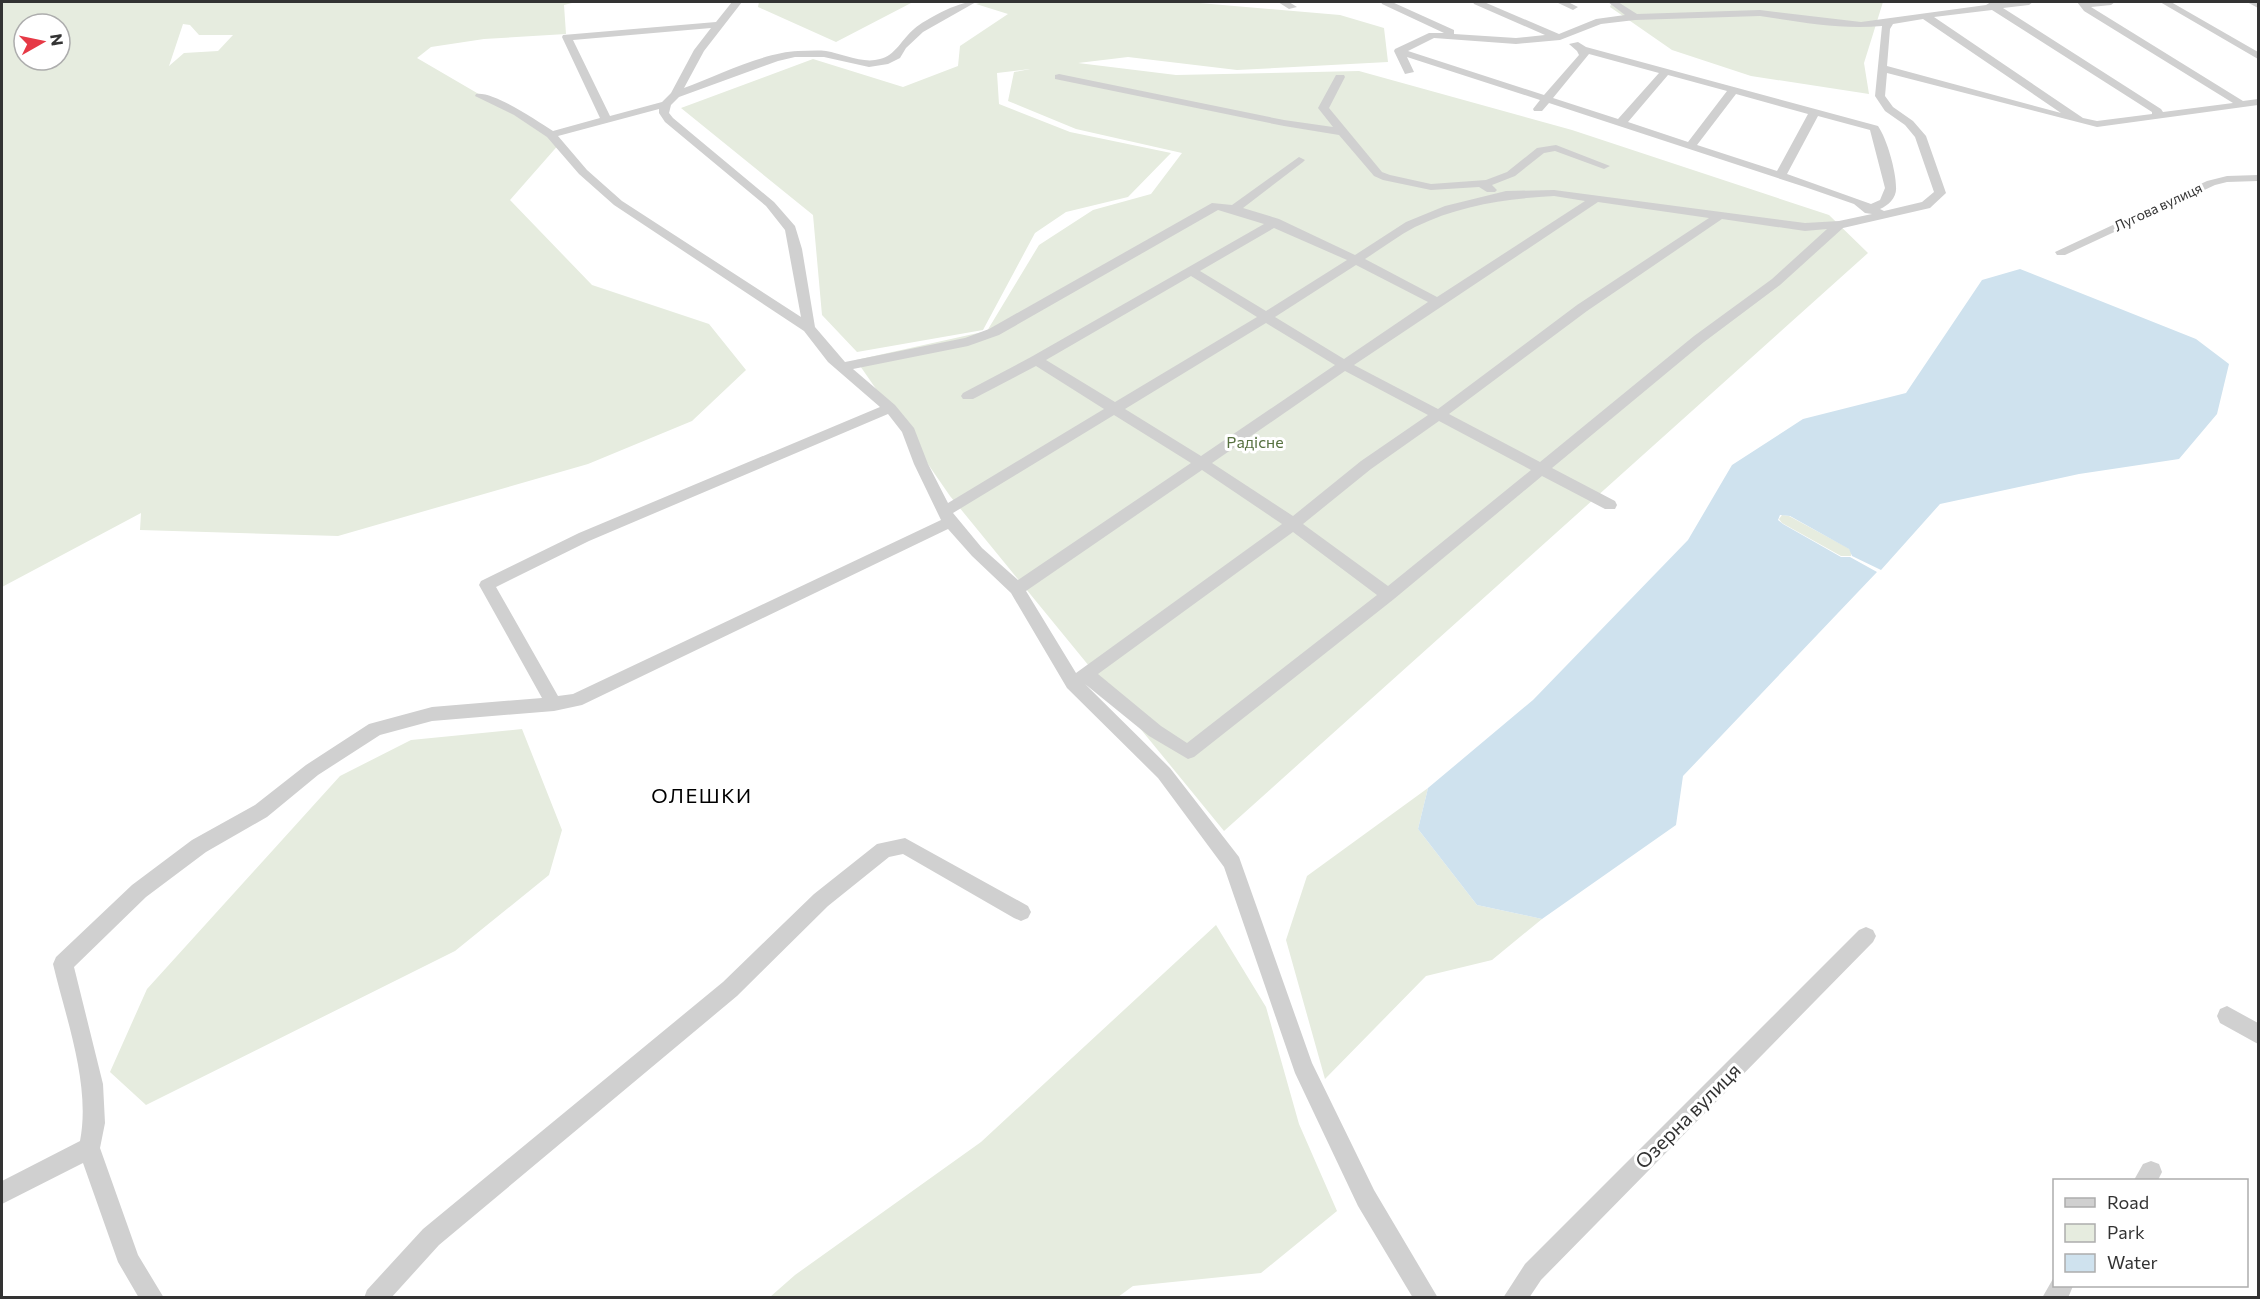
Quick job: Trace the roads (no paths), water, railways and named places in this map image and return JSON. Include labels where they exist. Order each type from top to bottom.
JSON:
[{"type":"street","points":[[551,135],[666,104],[675,95],[699,50],[737,2]]},
{"type":"street","points":[[675,95],[775,58],[795,54],[824,54],[869,64],[884,62],[896,56],[902,46],[919,30],[970,2]]},
{"type":"street","points":[[1384,2],[1462,38]]},
{"type":"street","points":[[1477,2],[1582,49],[1664,73],[1863,123],[1874,128],[1879,133],[1884,165],[1891,188],[1885,202],[1869,210]]},
{"type":"street","points":[[1561,2],[1573,7]]},
{"type":"street","points":[[1612,2],[1635,17]]},
{"type":"street","points":[[1982,2],[1994,6],[2157,111],[2158,116]]},
{"type":"street","points":[[1399,51],[1433,35],[1516,41],[1558,37],[1599,21],[1635,17],[1760,13],[1861,25],[2029,2]]},
{"type":"street","points":[[2083,3],[2112,2]]},
{"type":"street","points":[[2165,2],[2259,56]]},
{"type":"street","points":[[2252,2],[2259,5]]},
{"type":"street","points":[[2083,3],[2237,100],[2240,105]]},
{"type":"street","points":[[1925,16],[2080,121]]},
{"type":"street","points":[[153,1298],[129,1262],[89,1148],[94,1123],[92,1084],[63,964],[138,891],[199,846],[261,811],[312,770],[375,729],[432,714],[554,704],[576,700],[947,517],[1113,409],[1266,317],[1410,225],[1449,209],[1506,195],[1554,192],[1804,227],[1839,225],[1926,205],[1940,194],[1920,136],[1909,123],[1889,109],[1880,96],[1885,28],[1890,22]]},
{"type":"street","points":[[607,120],[567,37],[717,25]]},
{"type":"street","points":[[1538,109],[1584,55],[1582,49]]},
{"type":"street","points":[[1399,51],[1408,72]]},
{"type":"street","points":[[1399,51],[1858,202],[1869,210],[1883,215]]},
{"type":"street","points":[[1882,68],[2097,124],[2259,102]]},
{"type":"street","points":[[1621,123],[1664,73]]},
{"type":"street","points":[[1059,77],[1284,123],[1343,132]]},
{"type":"street","points":[[1340,77],[1323,108],[1378,174],[1387,178],[1431,187],[1488,183],[1511,174],[1541,150],[1548,148],[1556,148],[1604,166]]},
{"type":"street","points":[[1690,147],[1733,90]]},
{"type":"street","points":[[480,96],[518,113],[551,135],[583,172],[618,203],[809,328],[842,368],[890,408],[909,431],[921,464],[947,517],[977,552],[1017,589],[1079,679],[1164,773],[1232,863],[1302,1066],[1366,1198],[1427,1298]]},
{"type":"street","points":[[666,104],[664,112],[669,120],[771,204],[791,229],[809,328]]},
{"type":"street","points":[[1778,175],[1783,172],[1815,111]]},
{"type":"street","points":[[1234,209],[1299,160]]},
{"type":"street","name":"Лугова вулиця","points":[[2061,252],[2211,183],[2259,178]]},
{"type":"street","points":[[1488,183],[1485,187],[1506,195]]},
{"type":"street","points":[[1017,589],[1437,302],[1597,198]]},
{"type":"street","points":[[842,368],[968,342],[994,332],[1216,206],[1234,209],[1275,222],[1437,302]]},
{"type":"street","points":[[1079,679],[1293,524],[1366,465],[1440,414],[1582,308],[1719,216]]},
{"type":"street","points":[[968,396],[1036,360],[1275,222]]},
{"type":"street","points":[[1079,679],[1188,752],[1388,596],[1699,339],[1776,282],[1839,225]]},
{"type":"street","points":[[1190,270],[1346,366],[1610,505]]},
{"type":"street","points":[[1036,360],[1202,463],[1293,524],[1388,596]]},
{"type":"street","points":[[554,704],[487,585],[584,537],[890,408]]},
{"type":"street","points":[[375,1298],[431,1238],[730,989],[821,900],[884,850],[905,846],[1021,912]]},
{"type":"street","name":"Озерна вулиця","points":[[1514,1298],[1533,1272],[1866,936]]},
{"type":"street","points":[[2227,1016],[2259,1034]]},
{"type":"street","points":[[2,1193],[89,1148]]},
{"type":"water","points":[[2020,269],[2196,339],[2229,364],[2217,414],[2179,459],[2079,474],[1940,504],[1881,570],[1852,556],[1849,549],[1790,516],[1780,515],[1778,520],[1783,524],[1841,557],[1850,557],[1877,572],[1683,776],[1676,825],[1542,919],[1477,905],[1418,829],[1428,788],[1533,700],[1688,540],[1732,465],[1803,419],[1906,393],[1982,280]]},
{"type":"district","name":"ОЛЕШКИ","points":[[702,796]]},
{"type":"park label","name":"Радісне","points":[[1255,442]]}]
